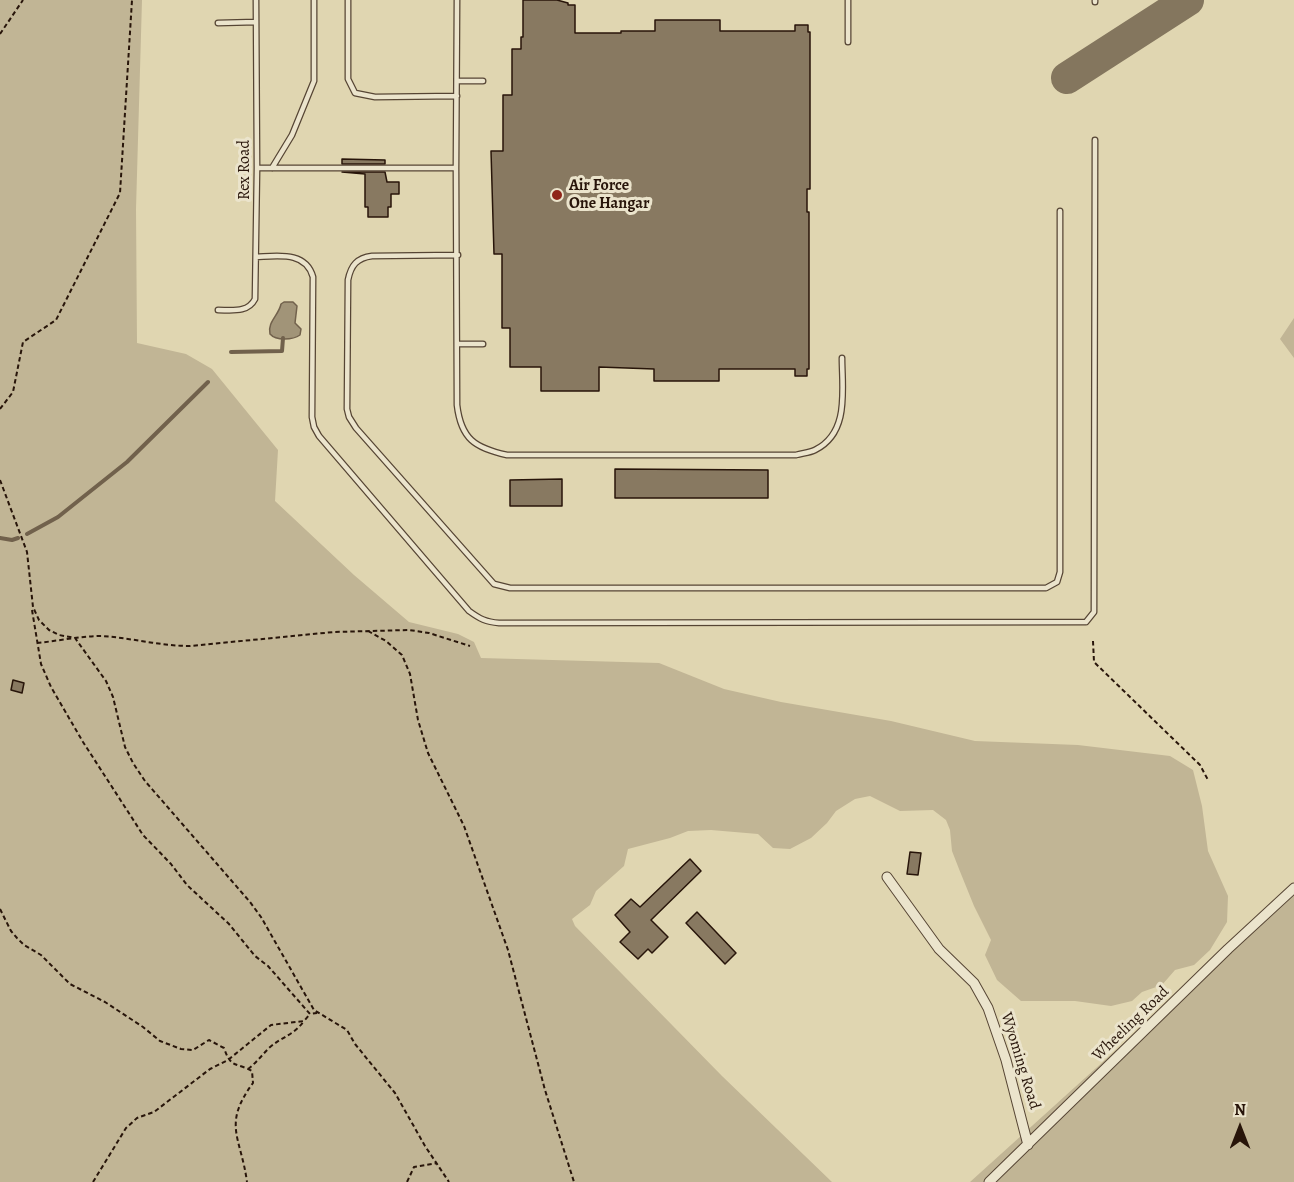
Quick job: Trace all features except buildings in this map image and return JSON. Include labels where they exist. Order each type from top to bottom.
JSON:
[{"type":"street","name":"Wyoming Road","points":[[887,877],[939,949],[974,983],[988,1008],[1006,1060],[1028,1145]]},
{"type":"street","name":"Wheeling Road","points":[[989,1182],[1228,949],[1294,888]]},
{"type":"lane","name":"Rex Road","points":[[218,310],[239,310],[252,305],[256,292],[256,0]]},
{"type":"lane","points":[[272,168],[292,135],[314,81],[314,0]]},
{"type":"lane","points":[[348,0],[348,79],[355,93],[375,97],[457,96]]},
{"type":"lane","points":[[457,0],[457,405],[459,419],[465,433],[476,444],[488,451],[507,455],[796,455],[815,450],[834,433],[840,421],[842,358]]},
{"type":"lane","points":[[848,0],[848,42]]},
{"type":"lane","points":[[218,23],[256,22]]},
{"type":"lane","points":[[457,81],[483,81]]},
{"type":"lane","points":[[256,257],[297,258],[304,261],[310,268],[313,277],[312,417],[314,428],[469,611],[480,619],[499,623],[1086,622],[1094,612],[1095,140]]},
{"type":"lane","points":[[257,168],[456,168]]},
{"type":"lane","points":[[458,255],[372,256],[362,258],[355,263],[350,270],[348,280],[347,409],[356,428],[494,584],[510,588],[1046,588],[1057,582],[1060,572],[1059,211]]},
{"type":"lane","points":[[458,344],[483,344]]},
{"type":"path","points":[[0,34],[23,0]]},
{"type":"path","points":[[0,409],[13,392],[23,342],[56,320],[120,193],[132,0]]},
{"type":"path","points":[[0,480],[27,552],[41,664],[51,687],[82,741],[143,835],[171,864],[187,885],[229,924],[255,956],[268,966],[310,1014]]},
{"type":"path","points":[[33,607],[39,620],[49,630],[59,635],[75,638],[106,681],[113,698],[125,747],[133,763],[261,917],[314,1010],[347,1030],[355,1044],[395,1093],[449,1182]]},
{"type":"path","points":[[37,643],[104,636],[169,646],[368,631],[419,632],[470,646]]},
{"type":"path","points":[[368,631],[386,641],[402,655],[410,674],[418,720],[428,753],[464,826],[508,950],[545,1090],[574,1182]]},
{"type":"path","points":[[1093,641],[1094,662],[1200,765],[1208,780]]},
{"type":"path","points":[[0,909],[11,932],[24,945],[41,954],[70,984],[105,1002],[160,1041],[181,1049],[193,1050],[209,1040],[224,1048],[228,1060],[234,1066],[248,1069],[254,1076],[252,1083],[240,1099],[236,1115],[236,1133],[246,1182]]},
{"type":"path","points":[[248,1069],[261,1060],[270,1048],[290,1036],[310,1014],[318,1013]]},
{"type":"path","points":[[93,1182],[126,1128],[137,1118],[154,1112],[210,1069],[228,1060],[271,1025],[304,1021]]},
{"type":"path","points":[[406,1182],[414,1167],[437,1163]]},
{"type":"shaded area","points":[[0,0],[142,0],[136,209],[137,343],[186,354],[212,369],[278,450],[275,501],[354,575],[409,622],[458,634],[474,642],[481,658],[659,663],[724,689],[781,702],[891,721],[975,741],[1078,745],[1170,756],[1193,770],[1202,806],[1208,851],[1228,896],[1227,922],[1210,950],[1194,965],[1175,970],[1162,985],[1142,992],[1132,1001],[1111,1006],[1075,1001],[1021,1001],[997,980],[985,955],[991,940],[974,906],[952,851],[950,830],[946,820],[933,810],[900,811],[870,796],[855,799],[836,811],[811,838],[790,849],[773,848],[758,834],[711,830],[688,831],[628,849],[624,866],[596,891],[590,905],[572,919],[575,926],[722,1076],[832,1182],[0,1182]]},
{"type":"shaded area","points":[[284,302],[293,302],[297,306],[295,323],[301,329],[300,335],[280,339],[270,334],[270,330]]},
{"type":"shaded area","points":[[1294,318],[1294,358],[1280,339]]},
{"type":"shaded area","points":[[1294,889],[1294,1182],[970,1182]]},
{"type":"waterway","points":[[231,352],[282,351],[283,338]]},
{"type":"waterway","points":[[27,534],[58,517],[127,462],[208,382]]},
{"type":"waterway","points":[[0,538],[12,540],[18,538]]},
{"type":"taxiway","points":[[1067,78],[1188,0]]},
{"type":"place","name":"Air Force One Hangar","points":[[557,195]]}]
